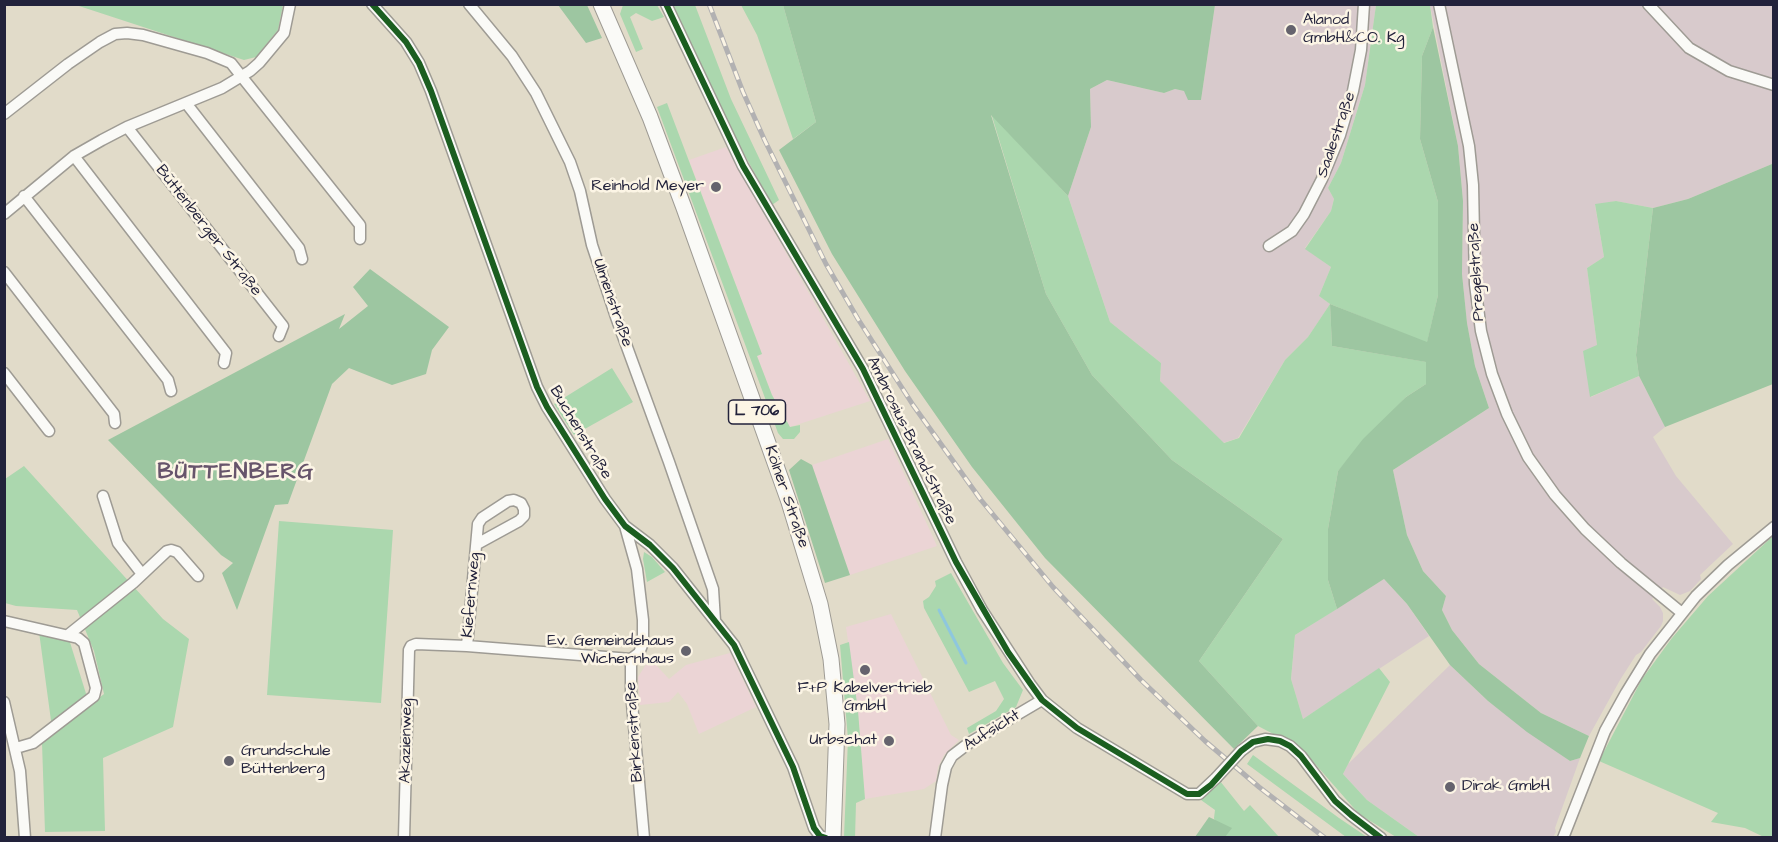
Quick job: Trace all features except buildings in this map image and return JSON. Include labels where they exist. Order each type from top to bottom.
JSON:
[{"type":"main road","name":"Kölner Straße","points":[[601,4],[650,117],[684,208],[792,509],[811,572],[827,634],[834,688],[837,759],[833,837]]},
{"type":"street","points":[[4,214],[74,156],[127,127],[222,88],[242,76],[259,63],[284,33],[290,4]]},
{"type":"street","name":"Buchenstraße","points":[[372,4],[406,42],[419,63],[537,387],[552,416],[604,499],[625,526],[651,544],[673,568],[734,645],[794,767],[814,828],[820,836],[826,837]]},
{"type":"street","name":"Ulmenstraße","points":[[469,4],[512,56],[536,93],[570,162],[580,191],[592,245],[712,589],[715,621]]},
{"type":"street","name":"Ambrosius-Brand-Straße","points":[[666,4],[743,166],[863,369],[956,562],[1008,652],[1042,700],[1077,728],[1187,794],[1199,794],[1241,751],[1253,742],[1265,739],[1280,741],[1301,756],[1335,801],[1381,837]]},
{"type":"street","name":"Saalestraße","points":[[1269,246],[1292,231],[1304,214],[1322,179],[1340,135],[1353,91],[1361,50],[1364,4]]},
{"type":"street","name":"Pregelstraße","points":[[1439,4],[1469,146],[1474,204],[1475,284],[1481,332],[1506,414],[1528,457],[1555,495],[1585,529],[1682,613]]},
{"type":"street","points":[[1648,4],[1689,48],[1729,71],[1773,85]]},
{"type":"street","points":[[4,114],[68,64],[115,34],[143,35],[207,53],[231,63],[242,76],[360,225],[360,239]]},
{"type":"street","points":[[186,103],[299,248],[302,259]]},
{"type":"street","name":"Büttenberger Straße","points":[[127,127],[282,326],[279,336]]},
{"type":"street","points":[[74,156],[226,353],[224,363]]},
{"type":"street","points":[[24,196],[168,380],[171,390]]},
{"type":"street","points":[[4,272],[114,414],[115,423]]},
{"type":"street","points":[[4,373],[49,431]]},
{"type":"street","points":[[103,496],[117,543],[142,573]]},
{"type":"street","name":"Kiefernweg","points":[[467,646],[478,524],[482,518],[508,501],[514,500],[521,503],[524,516],[519,521],[477,543]]},
{"type":"street","name":"Birkenstraße","points":[[625,526],[637,569],[643,620],[643,643],[639,654],[631,659],[631,692],[644,837]]},
{"type":"street","points":[[1563,837],[1594,754],[1620,703],[1650,654],[1682,613],[1728,565],[1773,526]]},
{"type":"street","points":[[68,635],[113,600],[166,551],[177,552],[198,576]]},
{"type":"street","points":[[4,621],[78,638],[84,643],[96,688],[94,696],[33,743],[16,748]]},
{"type":"street","name":"Akazienweg","points":[[404,837],[408,650],[416,644],[467,646]]},
{"type":"street","points":[[467,646],[631,659]]},
{"type":"street","name":"Aufsicht","points":[[934,837],[946,767],[952,756],[969,743],[1042,700]]},
{"type":"street","points":[[4,702],[20,771],[25,837]]},
{"type":"shaded area","points":[[1215,5],[1376,5],[1365,85],[1341,163],[1328,188],[1334,199],[1331,211],[1305,248],[1331,267],[1319,296],[1330,304],[1308,337],[1285,360],[1238,438],[1223,443],[1160,381],[1161,363],[1110,322],[1068,196],[1091,127],[1090,89],[1107,80],[1164,93],[1175,89],[1201,100]]},
{"type":"shaded area","points":[[1430,5],[1773,5],[1773,165],[1688,199],[1653,208],[1616,201],[1595,205],[1604,257],[1587,268],[1597,345],[1591,397],[1639,376],[1665,427],[1653,437],[1676,476],[1733,544],[1700,575],[1701,579],[1690,591],[1680,595],[1663,587],[1652,599],[1663,613],[1661,626],[1641,652],[1636,655],[1589,736],[1541,713],[1479,664],[1452,630],[1442,610],[1446,596],[1423,571],[1407,535],[1393,470],[1489,408],[1475,366],[1467,323],[1462,274],[1463,201],[1458,146]]},
{"type":"shaded area","points":[[726,147],[870,401],[790,427],[772,395],[757,356],[762,354],[689,160]]},
{"type":"shaded area","points":[[888,439],[937,546],[850,575],[812,465]]},
{"type":"shaded area","points":[[1384,579],[1407,604],[1429,636],[1303,719],[1291,679],[1295,635]]},
{"type":"shaded area","points":[[891,614],[951,735],[959,740],[944,755],[938,767],[936,781],[924,789],[865,799],[858,711],[846,627]]},
{"type":"shaded area","points":[[730,653],[756,707],[699,734],[687,704],[678,692],[669,702],[640,705],[638,677],[647,663],[656,665],[669,679],[686,665]]},
{"type":"shaded area","points":[[1450,665],[1488,701],[1570,761],[1580,758],[1553,837],[1419,837],[1367,800],[1343,774],[1348,764]]},
{"type":"green space","points":[[66,5],[283,5],[278,30],[256,57],[244,60],[79,6]]},
{"type":"green space","points":[[558,5],[587,5],[602,38],[586,43]]},
{"type":"green space","points":[[623,5],[657,5],[664,17],[652,21],[636,13],[630,17],[643,49],[636,52],[620,14]]},
{"type":"green space","points":[[672,5],[695,5],[731,99],[779,200],[772,205],[718,106]]},
{"type":"green space","points":[[741,5],[783,5],[816,122],[793,139],[757,35]]},
{"type":"green space","points":[[783,5],[1215,5],[1201,100],[1188,100],[1184,91],[1175,89],[1164,93],[1107,80],[1090,89],[1091,127],[1068,196],[991,115],[1046,294],[1092,375],[1172,460],[1283,539],[1199,661],[1258,726],[1234,749],[1045,558],[972,467],[905,371],[832,254],[779,150],[816,122]]},
{"type":"green space","points":[[1376,5],[1430,5],[1433,27],[1422,56],[1420,139],[1438,202],[1438,295],[1427,343],[1330,304],[1319,296],[1331,267],[1305,249],[1331,211],[1334,199],[1328,188],[1341,163],[1365,85]]},
{"type":"green space","points":[[1433,27],[1458,146],[1463,201],[1462,274],[1467,323],[1475,366],[1489,408],[1393,470],[1407,535],[1423,571],[1446,596],[1442,610],[1452,630],[1479,664],[1541,713],[1589,736],[1580,758],[1570,761],[1527,732],[1488,701],[1450,665],[1407,604],[1384,579],[1337,609],[1328,580],[1328,529],[1338,471],[1363,439],[1406,397],[1426,384],[1426,362],[1332,346],[1330,304],[1427,342],[1438,295],[1438,202],[1420,139],[1422,56]]},
{"type":"green space","points":[[667,103],[762,354],[757,356],[772,395],[790,427],[800,425],[800,432],[794,439],[783,439],[778,433],[657,107]]},
{"type":"green space","points":[[991,113],[1068,196],[1110,322],[1161,363],[1160,381],[1224,443],[1239,438],[1285,360],[1308,337],[1330,304],[1332,346],[1427,362],[1426,384],[1406,397],[1338,471],[1328,529],[1328,580],[1337,609],[1295,635],[1291,679],[1303,719],[1379,668],[1390,682],[1343,774],[1367,800],[1419,837],[1396,837],[1359,814],[1302,749],[1258,726],[1199,661],[1283,539],[1172,460],[1092,375],[1046,294]]},
{"type":"green space","points":[[1772,164],[1773,384],[1665,427],[1639,376],[1636,355],[1653,208],[1688,199]]},
{"type":"green space","points":[[1616,201],[1653,208],[1636,355],[1639,376],[1590,397],[1583,351],[1597,345],[1587,268],[1604,257],[1595,204]]},
{"type":"green space","points":[[370,269],[449,327],[432,350],[426,374],[392,385],[349,368],[332,384],[288,504],[275,505],[237,610],[222,573],[233,563],[221,555],[108,440],[345,314],[339,329],[368,306],[353,287]]},
{"type":"green space","points":[[612,368],[633,402],[574,435],[554,404]]},
{"type":"green space","points":[[801,459],[812,465],[850,575],[825,583],[789,470]]},
{"type":"green space","points":[[24,466],[163,619],[189,639],[173,727],[103,758],[105,831],[45,832],[42,743],[104,694],[94,651],[77,610],[16,606],[5,603],[5,479]]},
{"type":"green space","points":[[279,521],[393,530],[381,703],[267,695]]},
{"type":"green space","points":[[1773,536],[1774,837],[1766,838],[1745,828],[1711,822],[1718,813],[1599,761],[1642,679],[1672,638],[1708,596]]},
{"type":"green space","points":[[644,552],[652,557],[665,572],[647,582],[643,559]]},
{"type":"green space","points":[[951,573],[1003,663],[1023,690],[1016,707],[969,734],[967,728],[996,711],[1004,699],[995,681],[969,692],[924,608],[923,601],[929,597],[936,586],[935,581]]},
{"type":"green space","points":[[39,632],[68,636],[88,700],[52,728]]},
{"type":"green space","points":[[849,642],[858,711],[865,799],[856,803],[855,838],[844,837],[848,739],[840,645]]},
{"type":"green space","points":[[1253,755],[1367,837],[1346,837],[1247,764]]},
{"type":"green space","points":[[1220,781],[1244,811],[1250,805],[1279,837],[1218,837],[1214,818],[1215,810],[1201,800]]},
{"type":"green space","points":[[1209,817],[1232,828],[1225,837],[1195,837]]},
{"type":"waterway","points":[[939,610],[966,663]]},
{"type":"railway","points":[[709,4],[743,92],[765,141],[826,264],[913,405],[981,500],[1053,587],[1141,680],[1205,741],[1259,787],[1325,838]]},
{"type":"cycle path","points":[[372,4],[406,42],[419,63],[537,387],[547,407],[605,499],[625,526],[650,545],[673,568],[734,645],[793,767],[814,828],[820,836],[826,838]]},
{"type":"cycle path","points":[[666,4],[743,166],[863,369],[956,562],[1008,652],[1042,700],[1077,728],[1187,794],[1199,794],[1211,785],[1241,751],[1253,742],[1268,739],[1280,741],[1301,756],[1335,801],[1381,838]]},
{"type":"place","name":"Alanod GmbH&CO. Kg","points":[[1291,30]]},
{"type":"place","name":"Reinhold Meyer","points":[[716,187]]},
{"type":"place","name":"Ev. Gemeindehaus Wichernhaus","points":[[686,651]]},
{"type":"place","name":"F+P Kabelvertrieb GmbH","points":[[865,670]]},
{"type":"place","name":"Urbschat","points":[[889,741]]},
{"type":"place","name":"Grundschule Büttenberg","points":[[229,761]]},
{"type":"place","name":"Dirak GmbH","points":[[1450,787]]},
{"type":"district","name":"BÜTTENBERG","points":[[236,473]]}]
